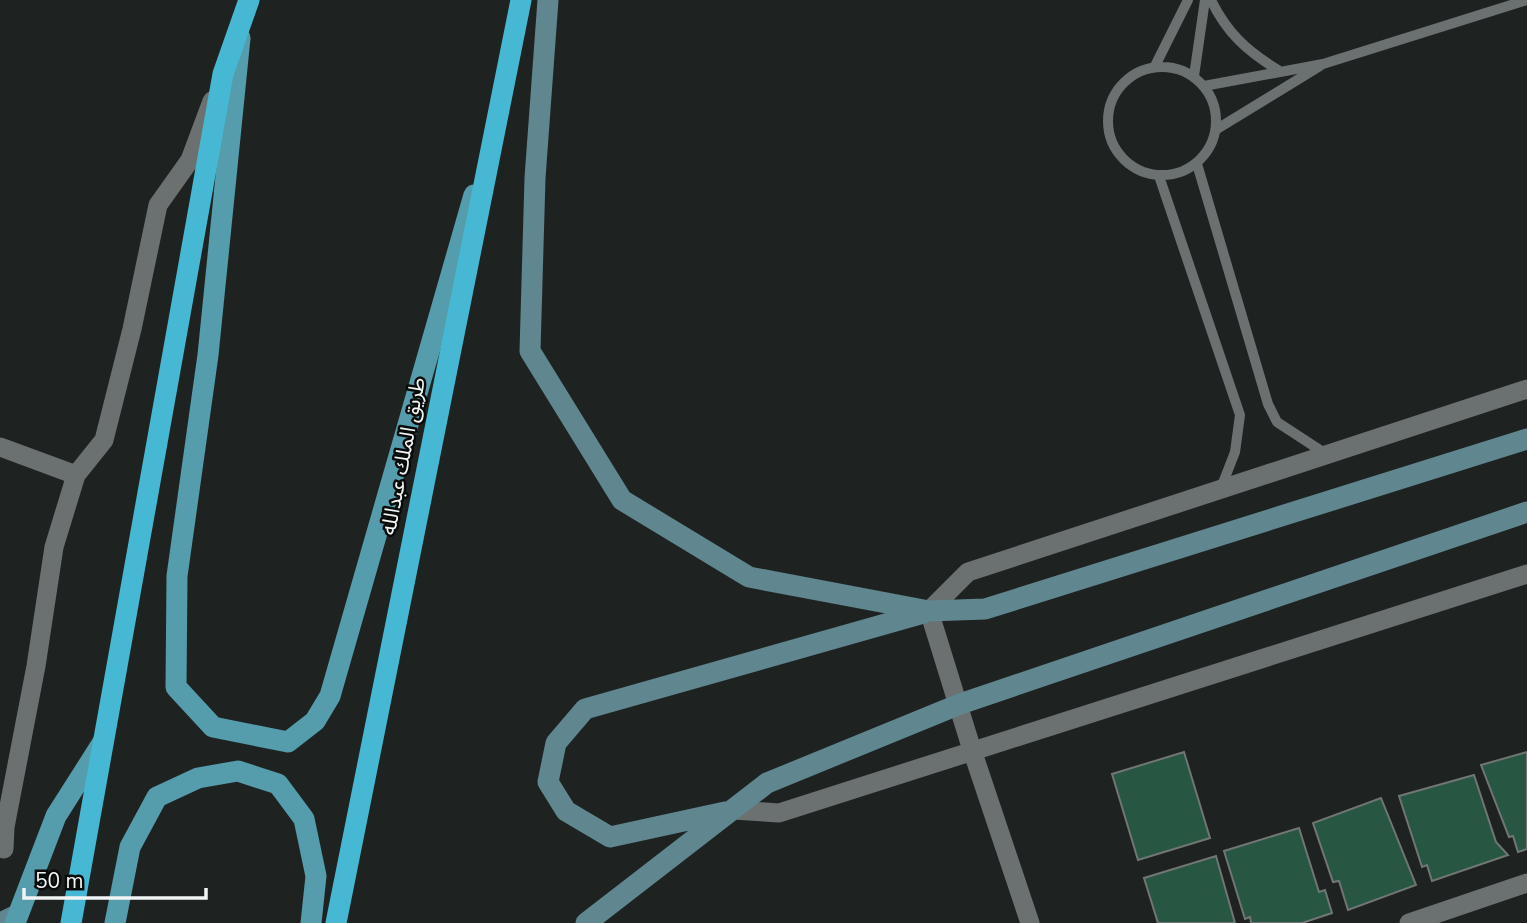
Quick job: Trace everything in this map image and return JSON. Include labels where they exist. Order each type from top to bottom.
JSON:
[{"type":"highway","name":"طريق الملك عبدالله","points":[[336,923],[521,0]]},
{"type":"highway","points":[[71,923],[223,74],[245,9]]},
{"type":"main road","points":[[245,9],[208,355],[177,576],[176,687],[213,727],[288,741],[315,721],[330,696],[495,122]]},
{"type":"main road","points":[[11,920],[56,816],[103,742]]},
{"type":"main road","points":[[115,923],[130,847],[157,797],[198,778],[238,771],[278,784],[304,819],[316,876],[311,923]]},
{"type":"street","points":[[548,0],[535,178],[530,351],[622,500],[749,577],[929,611],[985,609],[1527,439]]},
{"type":"street","points":[[4,849],[5,827],[36,666],[54,547],[75,475],[104,440],[132,329],[158,205],[190,160],[223,74]]},
{"type":"street","points":[[1527,388],[968,572],[929,611],[585,709],[556,743],[548,782],[566,811],[610,837],[733,810],[779,813],[1527,573]]},
{"type":"street","points":[[0,447],[75,475]]},
{"type":"street","points":[[586,923],[767,783],[960,704],[1527,512]]},
{"type":"street","points":[[929,611],[1030,923]]},
{"type":"street","points":[[1409,923],[1527,883]]},
{"type":"lane","points":[[546,23],[556,0]]},
{"type":"lane","points":[[1155,66],[1188,0]]},
{"type":"lane","points":[[1194,76],[1205,0]]},
{"type":"lane","points":[[1211,0],[1223,25],[1235,39],[1278,70]]},
{"type":"lane","points":[[1204,86],[1278,70],[1323,64],[1527,0]]},
{"type":"lane","points":[[1217,130],[1323,64]]},
{"type":"lane","points":[[1155,66],[1175,68],[1194,76],[1204,86],[1216,109],[1217,130],[1210,149],[1197,164],[1179,174],[1160,176],[1140,172],[1123,160],[1112,143],[1107,124],[1110,103],[1120,86],[1136,73],[1155,66]]},
{"type":"lane","points":[[1197,164],[1268,404],[1277,422],[1327,454]]},
{"type":"lane","points":[[1160,176],[1240,415],[1235,452],[1221,489]]},
{"type":"building","points":[[1184,752],[1210,838],[1138,860],[1112,774]]},
{"type":"building","points":[[1527,752],[1527,849],[1518,852],[1513,836],[1509,837],[1481,765]]},
{"type":"building","points":[[1474,775],[1496,842],[1508,855],[1432,881],[1427,865],[1422,867],[1399,796]]},
{"type":"building","points":[[1381,798],[1416,885],[1348,910],[1339,881],[1333,882],[1313,823]]},
{"type":"building","points":[[1299,828],[1319,892],[1325,890],[1332,913],[1302,923],[1251,923],[1250,917],[1245,919],[1224,851]]},
{"type":"building","points":[[1216,856],[1235,923],[1158,923],[1144,878]]}]
